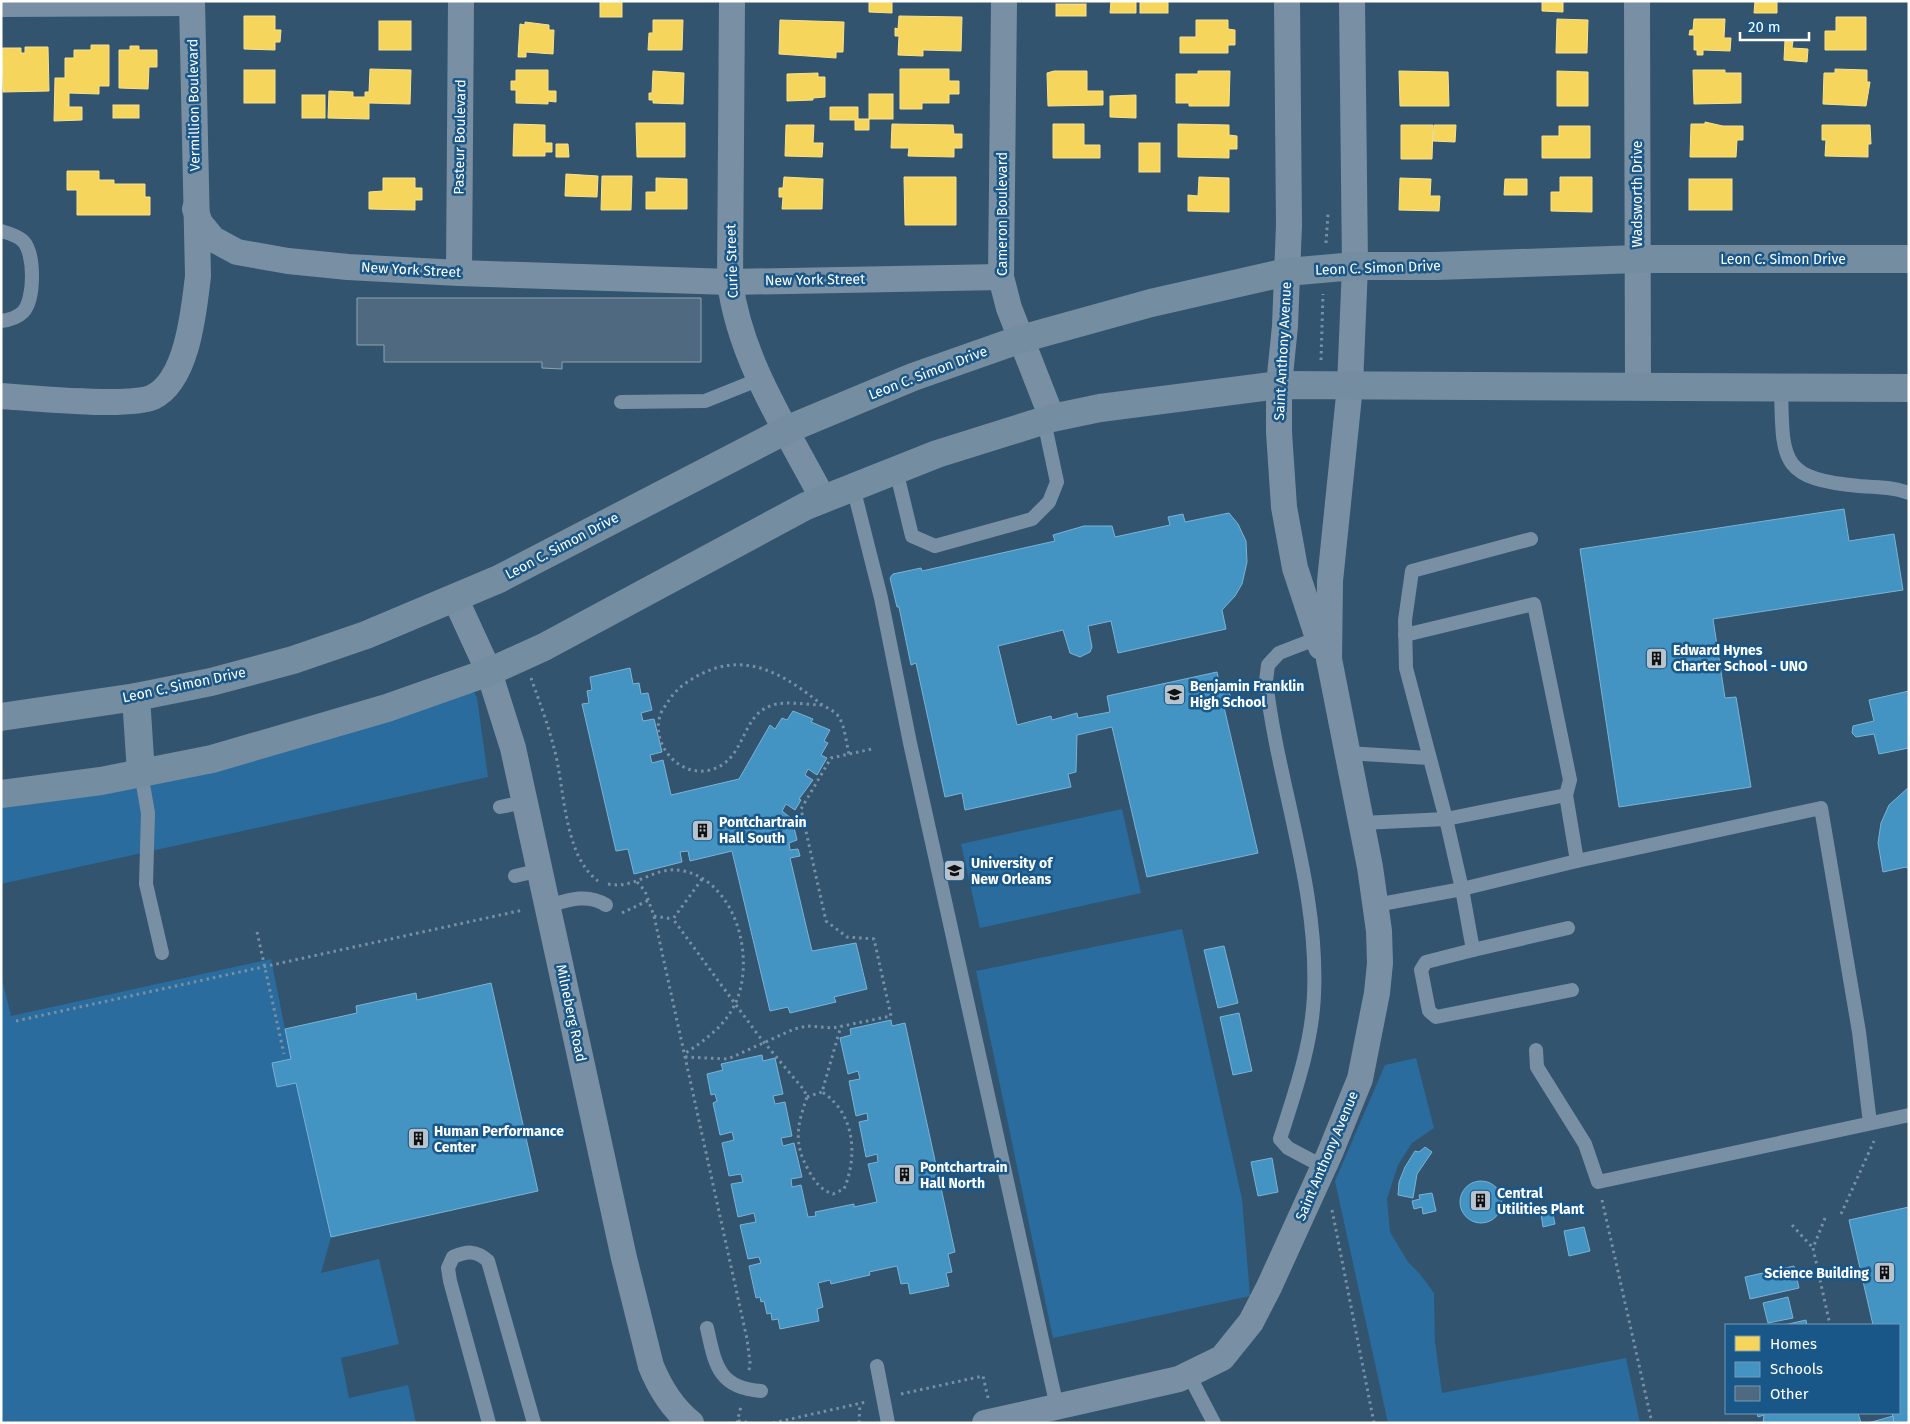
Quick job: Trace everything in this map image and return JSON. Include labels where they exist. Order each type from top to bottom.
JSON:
[{"type":"main road","name":"Leon C. Simon Drive","points":[[1,717],[136,697],[211,682],[293,660],[366,635],[499,579],[786,430],[913,377],[1021,338],[1092,317],[1287,272],[1355,266],[1436,266],[1638,258],[1909,259]]},
{"type":"main road","points":[[1,794],[101,781],[212,759],[387,708],[489,672],[544,646],[698,563],[823,499],[937,454],[1048,419],[1100,408],[1279,385],[1909,388]]},
{"type":"main road","points":[[136,697],[142,773]]},
{"type":"street","name":"Pasteur Boulevard","points":[[459,273],[461,1]]},
{"type":"street","name":"Curie Street","points":[[732,1],[730,282],[737,324],[760,379],[823,499]]},
{"type":"street","name":"Cameron Boulevard","points":[[1004,1],[1001,277],[1048,419]]},
{"type":"street","name":"Saint Anthony Avenue","points":[[1288,1],[1287,272],[1285,326],[1279,385],[1279,432],[1284,507],[1295,568],[1334,694]]},
{"type":"street","name":"Saint Anthony Avenue","points":[[985,1423],[1018,1408],[1058,1408],[1189,1374],[1222,1358],[1251,1322],[1324,1167],[1360,1079],[1372,1024],[1380,962],[1376,905],[1362,823],[1334,694],[1329,659],[1330,581],[1350,386],[1355,266],[1352,1]]},
{"type":"street","name":"Wadsworth Drive","points":[[1637,1],[1638,387]]},
{"type":"street","points":[[9,3],[192,2]]},
{"type":"street","name":"Vermillion Boulevard","points":[[192,2],[196,209]]},
{"type":"street","name":"New York Street","points":[[196,209],[200,223],[208,234],[237,252],[297,262],[459,273],[730,282],[1001,277]]},
{"type":"street","points":[[1,396],[102,401],[139,400],[154,396],[166,385],[178,368],[194,314],[198,276],[196,209]]},
{"type":"street","name":"Milneberg Road","points":[[455,598],[489,672],[513,748],[612,1201],[651,1366],[656,1379],[673,1406],[691,1423]]},
{"type":"lane","points":[[1,231],[16,236],[28,248],[32,279],[27,305],[18,316],[1,321]]},
{"type":"lane","points":[[620,402],[705,401],[760,379]]},
{"type":"lane","points":[[1781,388],[1782,444],[1786,455],[1798,471],[1814,479],[1844,485],[1897,489],[1909,493]]},
{"type":"lane","points":[[896,470],[912,536],[935,546],[1032,519],[1049,502],[1057,482],[1048,419]]},
{"type":"lane","points":[[854,487],[881,598],[910,743],[1058,1408]]},
{"type":"lane","points":[[1473,950],[1462,889],[1446,819],[1406,668],[1405,620],[1412,571],[1531,539]]},
{"type":"lane","points":[[1405,635],[1534,604],[1570,780],[1566,795],[1576,861]]},
{"type":"lane","points":[[1318,638],[1279,653],[1268,664],[1266,681],[1313,930],[1315,966],[1311,1026],[1302,1069],[1280,1139],[1288,1148],[1324,1167]]},
{"type":"lane","points":[[1346,753],[1429,758]]},
{"type":"lane","points":[[142,773],[148,813],[146,884],[162,952]]},
{"type":"lane","points":[[1362,823],[1446,819],[1566,795]]},
{"type":"lane","points":[[500,807],[525,802]]},
{"type":"lane","points":[[1376,905],[1462,889],[1576,861],[1821,808],[1876,1122]]},
{"type":"lane","points":[[515,876],[541,870]]},
{"type":"lane","points":[[548,906],[576,898],[596,899],[606,905]]},
{"type":"lane","points":[[1568,928],[1426,962],[1421,970],[1429,1011],[1436,1017],[1572,990]]},
{"type":"lane","points":[[1536,1050],[1537,1067],[1584,1144],[1598,1182],[1909,1115]]},
{"type":"lane","points":[[489,1423],[448,1268],[453,1257],[464,1252],[479,1253],[488,1260],[534,1423]]},
{"type":"lane","points":[[707,1328],[714,1359],[721,1375],[735,1386],[760,1391]]},
{"type":"lane","points":[[877,1366],[888,1423]]},
{"type":"lane","points":[[1189,1374],[1214,1423]]},
{"type":"path","points":[[1320,386],[1328,209]]},
{"type":"path","points":[[822,705],[789,704],[770,706],[762,710],[747,728],[737,750],[728,761],[712,770],[701,772],[679,764],[666,753],[661,741],[661,713],[671,697],[686,682],[719,666],[736,664],[765,669],[802,688],[839,716],[849,754]]},
{"type":"path","points":[[531,677],[554,749],[570,830],[579,858],[591,875],[604,884],[624,886],[637,882],[651,874],[672,869],[685,871],[702,879],[725,901],[737,920],[743,955],[740,990],[735,1004],[716,1030],[684,1056]]},
{"type":"path","points":[[684,1056],[728,1059],[780,1034],[807,1026],[834,1028],[891,1016],[874,939],[847,937],[826,921],[801,809],[831,758],[872,749]]},
{"type":"path","points":[[673,919],[702,879]]},
{"type":"path","points":[[637,882],[649,900],[654,916],[750,1362]]},
{"type":"path","points":[[617,915],[649,900]]},
{"type":"path","points":[[16,1021],[523,910]]},
{"type":"path","points":[[654,916],[673,919],[735,1004],[807,1097]]},
{"type":"path","points":[[257,932],[284,1054]]},
{"type":"path","points":[[822,1092],[841,1026]]},
{"type":"path","points":[[807,1097],[798,1125],[798,1149],[818,1185],[825,1191],[838,1192],[844,1189],[848,1180],[852,1165],[853,1144],[844,1117],[822,1092]]},
{"type":"path","points":[[807,1097],[822,1092]]},
{"type":"path","points":[[1841,1214],[1876,1122]]},
{"type":"path","points":[[1598,1182],[1652,1423]]},
{"type":"path","points":[[1331,1205],[1374,1423]]},
{"type":"path","points":[[1813,1248],[1825,1218]]},
{"type":"path","points":[[1792,1225],[1813,1248],[1830,1324]]},
{"type":"path","points":[[859,1423],[860,1404]]},
{"type":"path","points":[[738,1421],[752,1423]]},
{"type":"shaded area","points":[[468,680],[477,698],[488,777],[1,884],[1,794],[33,790]]},
{"type":"shaded area","points":[[1122,809],[1141,893],[980,928],[961,844]]},
{"type":"shaded area","points":[[1182,929],[1242,1199],[1250,1296],[1053,1338],[976,971]]},
{"type":"shaded area","points":[[271,959],[291,1059],[272,1063],[277,1087],[296,1083],[331,1237],[321,1273],[379,1259],[399,1344],[341,1358],[349,1398],[408,1385],[416,1423],[1,1423],[1,975],[11,1016]]},
{"type":"shaded area","points":[[1416,1058],[1434,1128],[1412,1143],[1398,1165],[1387,1199],[1390,1232],[1408,1262],[1434,1293],[1435,1342],[1442,1393],[1626,1358],[1640,1423],[1388,1423],[1335,1181],[1385,1065]]},
{"type":"building: Homes","points":[[600,1],[622,1],[622,17],[600,17]]},
{"type":"building: Homes","points":[[869,1],[892,1],[892,13],[869,12]]},
{"type":"building: Homes","points":[[1111,1],[1136,1],[1136,13],[1110,13]]},
{"type":"building: Homes","points":[[1140,1],[1168,1],[1168,13],[1140,13]]},
{"type":"building: Homes","points":[[1542,1],[1563,1],[1563,12],[1542,11]]},
{"type":"building: Homes","points":[[1755,1],[1777,1],[1777,13],[1754,13]]},
{"type":"building: Homes","points":[[1056,4],[1086,4],[1086,16],[1056,16]]},
{"type":"building: Homes","points":[[244,16],[275,16],[275,30],[281,30],[280,42],[275,42],[275,50],[244,49]]},
{"type":"building: Homes","points":[[899,16],[962,17],[961,51],[923,50],[923,56],[898,55],[899,36],[895,36],[895,28],[898,29]]},
{"type":"building: Homes","points":[[1836,17],[1866,17],[1866,50],[1825,50],[1825,31],[1836,31]]},
{"type":"building: Homes","points":[[1557,19],[1588,20],[1587,53],[1556,53]]},
{"type":"building: Homes","points":[[1694,19],[1725,19],[1724,38],[1731,38],[1730,51],[1703,50],[1703,55],[1697,55],[1697,50],[1694,50],[1694,35],[1689,35],[1690,30],[1693,30]]},
{"type":"building: Homes","points":[[653,20],[683,20],[682,50],[648,50],[649,33],[653,33]]},
{"type":"building: Homes","points":[[780,20],[844,22],[843,52],[836,52],[836,58],[779,54]]},
{"type":"building: Homes","points":[[1196,20],[1228,20],[1228,29],[1235,30],[1235,45],[1228,45],[1228,53],[1180,53],[1180,37],[1196,37]]},
{"type":"building: Homes","points":[[379,21],[411,21],[411,50],[379,50]]},
{"type":"building: Homes","points":[[525,22],[549,25],[549,30],[554,30],[553,54],[526,52],[526,57],[518,57],[520,24],[525,25]]},
{"type":"building: Homes","points":[[1785,40],[1793,41],[1792,48],[1808,49],[1807,62],[1784,60]]},
{"type":"building: Homes","points":[[91,45],[109,45],[109,86],[99,86],[99,94],[69,93],[69,107],[82,107],[82,120],[54,121],[55,78],[65,78],[65,58],[74,58],[74,50],[91,50]]},
{"type":"building: Homes","points":[[130,46],[139,46],[139,50],[157,50],[157,67],[149,67],[148,89],[119,88],[119,50],[130,50]]},
{"type":"building: Homes","points":[[25,47],[48,47],[49,91],[3,92],[2,48],[21,48],[21,53],[25,53]]},
{"type":"building: Homes","points":[[370,69],[411,70],[410,104],[369,103],[369,119],[328,118],[329,91],[353,92],[353,97],[365,97],[365,92],[369,92]]},
{"type":"building: Homes","points":[[900,69],[949,69],[949,81],[959,81],[959,94],[949,94],[949,103],[922,103],[922,109],[900,109]]},
{"type":"building: Homes","points":[[1835,69],[1867,70],[1867,82],[1870,82],[1866,106],[1823,104],[1824,73],[1835,73]]},
{"type":"building: Homes","points":[[244,70],[275,70],[275,103],[244,103]]},
{"type":"building: Homes","points":[[516,70],[548,70],[548,91],[556,91],[556,102],[548,101],[548,104],[516,103],[516,90],[511,90],[511,81],[516,81]]},
{"type":"building: Homes","points":[[1693,70],[1725,70],[1725,73],[1741,73],[1741,103],[1694,104]]},
{"type":"building: Homes","points":[[653,71],[684,73],[683,104],[653,103],[653,100],[649,100],[649,93],[652,93]]},
{"type":"building: Homes","points":[[1054,71],[1087,71],[1087,91],[1103,91],[1103,105],[1048,106],[1047,73]]},
{"type":"building: Homes","points":[[1198,71],[1230,71],[1229,106],[1189,106],[1189,103],[1176,103],[1176,74],[1198,74]]},
{"type":"building: Homes","points":[[1399,71],[1448,72],[1449,106],[1400,106]]},
{"type":"building: Homes","points":[[1557,71],[1588,72],[1588,106],[1557,106]]},
{"type":"building: Homes","points":[[818,73],[818,77],[825,77],[825,97],[813,98],[813,100],[787,101],[787,74]]},
{"type":"building: Homes","points":[[869,94],[893,94],[893,119],[869,119]]},
{"type":"building: Homes","points":[[302,95],[325,95],[325,118],[302,118]]},
{"type":"building: Homes","points":[[1136,95],[1136,118],[1110,117],[1110,96]]},
{"type":"building: Homes","points":[[113,105],[139,105],[139,118],[113,118]]},
{"type":"building: Homes","points":[[830,107],[858,107],[858,119],[869,119],[869,130],[855,130],[855,120],[830,120]]},
{"type":"building: Homes","points":[[1705,122],[1723,126],[1743,126],[1743,140],[1737,140],[1736,157],[1690,157],[1691,124],[1705,124]]},
{"type":"building: Homes","points":[[636,123],[685,123],[685,157],[637,157]]},
{"type":"building: Homes","points":[[514,124],[545,125],[545,143],[552,143],[552,152],[545,152],[545,156],[513,156]]},
{"type":"building: Homes","points":[[892,124],[953,125],[954,134],[962,134],[962,148],[954,148],[954,157],[908,156],[909,148],[891,148]]},
{"type":"building: Homes","points":[[1053,124],[1084,124],[1084,145],[1100,145],[1100,158],[1053,158]]},
{"type":"building: Homes","points":[[1178,124],[1229,125],[1229,135],[1237,136],[1237,149],[1229,149],[1229,158],[1178,157]]},
{"type":"building: Homes","points":[[786,125],[814,125],[813,143],[823,143],[822,157],[785,156]]},
{"type":"building: Homes","points":[[1401,125],[1433,125],[1432,159],[1401,159]]},
{"type":"building: Homes","points":[[1434,125],[1456,125],[1455,142],[1433,141]]},
{"type":"building: Homes","points":[[1822,125],[1870,125],[1871,144],[1868,144],[1868,157],[1825,156],[1826,140],[1822,140]]},
{"type":"building: Homes","points":[[1559,126],[1590,126],[1590,158],[1542,158],[1542,136],[1559,136]]},
{"type":"building: Homes","points":[[1139,143],[1160,143],[1160,172],[1139,172]]},
{"type":"building: Homes","points":[[556,144],[568,144],[569,157],[556,157]]},
{"type":"building: Homes","points":[[67,171],[99,171],[99,180],[114,180],[114,184],[145,184],[145,197],[150,197],[150,215],[77,215],[77,190],[67,190]]},
{"type":"building: Homes","points":[[566,174],[598,176],[597,197],[565,196]]},
{"type":"building: Homes","points":[[602,176],[632,176],[631,210],[601,210]]},
{"type":"building: Homes","points":[[784,177],[823,179],[822,209],[782,209],[783,197],[779,197],[779,188],[783,188]]},
{"type":"building: Homes","points":[[904,177],[956,177],[956,225],[905,225]]},
{"type":"building: Homes","points":[[1199,177],[1229,178],[1229,212],[1188,211],[1188,195],[1198,196]]},
{"type":"building: Homes","points":[[1560,177],[1592,177],[1592,212],[1551,211],[1551,192],[1560,192]]},
{"type":"building: Homes","points":[[383,178],[415,178],[415,188],[422,188],[422,200],[415,200],[415,210],[369,209],[369,192],[383,191]]},
{"type":"building: Homes","points":[[656,178],[687,179],[687,209],[646,209],[646,192],[656,192]]},
{"type":"building: Homes","points":[[1400,178],[1431,179],[1430,196],[1440,196],[1439,211],[1399,210]]},
{"type":"building: Homes","points":[[1505,179],[1527,179],[1527,195],[1504,195]]},
{"type":"building: Homes","points":[[1689,179],[1732,179],[1732,210],[1689,210]]},
{"type":"building: Schools","name":"Edward Hynes Charter School - UNO","points":[[1844,509],[1849,541],[1894,534],[1903,590],[1713,619],[1725,698],[1736,697],[1751,787],[1619,807],[1580,549]]},
{"type":"building: Schools","name":"Benjamin Franklin High School","points":[[1229,513],[1238,524],[1246,541],[1247,562],[1242,584],[1235,596],[1222,610],[1226,629],[1118,653],[1111,621],[1088,626],[1092,647],[1090,652],[1080,657],[1070,653],[1063,630],[998,646],[1017,725],[1051,716],[1052,720],[1077,713],[1078,718],[1110,712],[1107,696],[1217,672],[1221,691],[1228,689],[1232,702],[1223,703],[1258,853],[1147,877],[1112,727],[1077,735],[1076,772],[1068,774],[1071,787],[965,810],[962,793],[945,797],[916,663],[911,665],[899,607],[897,607],[890,578],[893,574],[921,568],[922,571],[1055,541],[1053,535],[1084,526],[1112,526],[1115,537],[1170,525],[1168,517],[1183,514],[1185,522]]},
{"type":"building: Schools","name":"Pontchartrain Hall South","points":[[630,668],[633,684],[639,683],[641,694],[648,693],[652,710],[641,713],[643,721],[654,719],[662,752],[650,755],[652,763],[663,760],[671,795],[739,779],[770,725],[775,729],[782,718],[787,720],[793,711],[813,719],[811,722],[830,730],[824,741],[828,743],[821,755],[827,758],[817,775],[808,769],[805,775],[813,780],[799,799],[801,800],[795,810],[786,804],[782,811],[792,819],[797,840],[789,843],[790,850],[798,849],[800,856],[790,858],[812,951],[856,943],[867,989],[834,997],[836,1002],[790,1013],[788,1007],[770,1011],[732,851],[690,861],[688,851],[680,852],[682,862],[634,874],[628,849],[616,851],[582,704],[589,703],[587,691],[592,690],[590,677]]},
{"type":"building: Schools","points":[[1909,691],[1909,748],[1879,754],[1874,734],[1856,737],[1852,733],[1853,726],[1874,721],[1869,700]]},
{"type":"building: Schools","points":[[1909,787],[1909,869],[1906,867],[1883,872],[1878,843],[1881,823],[1889,805]]},
{"type":"building: Schools","points":[[1224,946],[1238,1003],[1218,1008],[1204,950]]},
{"type":"building: Schools","name":"Human Performance Center","points":[[491,983],[538,1191],[331,1237],[296,1083],[277,1087],[272,1063],[291,1059],[285,1029],[357,1013],[356,1006],[416,993],[417,1000]]},
{"type":"building: Schools","points":[[1239,1013],[1252,1071],[1233,1075],[1220,1017]]},
{"type":"building: Schools","name":"Pontchartrain Hall North","points":[[891,1020],[892,1026],[905,1023],[955,1252],[948,1254],[952,1272],[946,1273],[949,1286],[910,1294],[908,1283],[901,1284],[897,1266],[869,1272],[870,1275],[831,1284],[830,1280],[818,1283],[823,1307],[817,1309],[819,1321],[780,1329],[778,1319],[772,1320],[771,1313],[767,1314],[764,1301],[761,1302],[760,1297],[756,1298],[749,1266],[761,1263],[759,1257],[748,1259],[740,1225],[756,1222],[754,1213],[738,1217],[731,1184],[743,1182],[741,1174],[729,1176],[722,1143],[734,1140],[732,1132],[720,1135],[713,1103],[717,1101],[715,1094],[711,1095],[707,1074],[723,1070],[721,1064],[762,1055],[763,1061],[775,1058],[783,1094],[773,1096],[775,1104],[785,1102],[792,1136],[781,1138],[783,1146],[794,1143],[802,1177],[791,1179],[792,1187],[801,1185],[808,1217],[816,1216],[815,1212],[854,1204],[854,1207],[877,1202],[868,1164],[878,1162],[877,1154],[866,1157],[859,1122],[868,1120],[867,1113],[856,1116],[849,1081],[860,1079],[858,1071],[848,1074],[840,1038],[851,1035],[850,1029]]},
{"type":"building: Schools","points":[[1425,1147],[1432,1152],[1417,1174],[1413,1198],[1398,1195],[1399,1182],[1405,1167],[1415,1151],[1419,1152]]},
{"type":"building: Schools","points":[[1272,1158],[1278,1192],[1258,1196],[1251,1162]]},
{"type":"building: Schools","name":"Central Utilities Plant","points":[[1485,1181],[1493,1184],[1499,1190],[1502,1202],[1499,1214],[1493,1220],[1477,1223],[1469,1220],[1463,1214],[1460,1198],[1463,1190],[1469,1184]]},
{"type":"building: Schools","points":[[1432,1193],[1436,1211],[1423,1214],[1422,1207],[1414,1209],[1412,1201],[1420,1199],[1419,1195]]},
{"type":"building: Schools","points":[[1551,1205],[1555,1224],[1543,1227],[1540,1207]]},
{"type":"building: Schools","name":"Science Building","points":[[1909,1207],[1909,1423],[1894,1423],[1892,1414],[1900,1414],[1900,1324],[1873,1324],[1849,1220]]},
{"type":"building: Schools","points":[[1584,1227],[1590,1251],[1569,1256],[1564,1231]]},
{"type":"building: Schools","points":[[1794,1266],[1799,1288],[1750,1299],[1745,1277]]},
{"type":"building: Schools","points":[[1788,1297],[1793,1318],[1768,1323],[1763,1303]]},
{"type":"building: Schools","points":[[1806,1320],[1807,1324],[1788,1324]]},
{"type":"building: Schools","points":[[1757,1414],[1858,1414],[1861,1423],[1763,1423],[1764,1415],[1758,1417]]},
{"type":"building: Schools","points":[[1893,1416],[1894,1423],[1868,1423]]},
{"type":"building: Other","points":[[357,298],[701,298],[701,362],[562,362],[562,369],[542,368],[542,362],[384,362],[384,345],[357,345]]},
{"type":"place","name":"Edward Hynes Charter School - UNO","points":[[1657,658]]},
{"type":"place","name":"Benjamin Franklin High School","points":[[1174,694]]},
{"type":"place","name":"Pontchartrain Hall South","points":[[703,830]]},
{"type":"place","name":"University of New Orleans","points":[[955,871]]},
{"type":"place","name":"Human Performance Center","points":[[418,1139]]},
{"type":"place","name":"Pontchartrain Hall North","points":[[904,1175]]},
{"type":"place","name":"Central Utilities Plant","points":[[1481,1201]]},
{"type":"place","name":"Science Building","points":[[1885,1273]]}]
